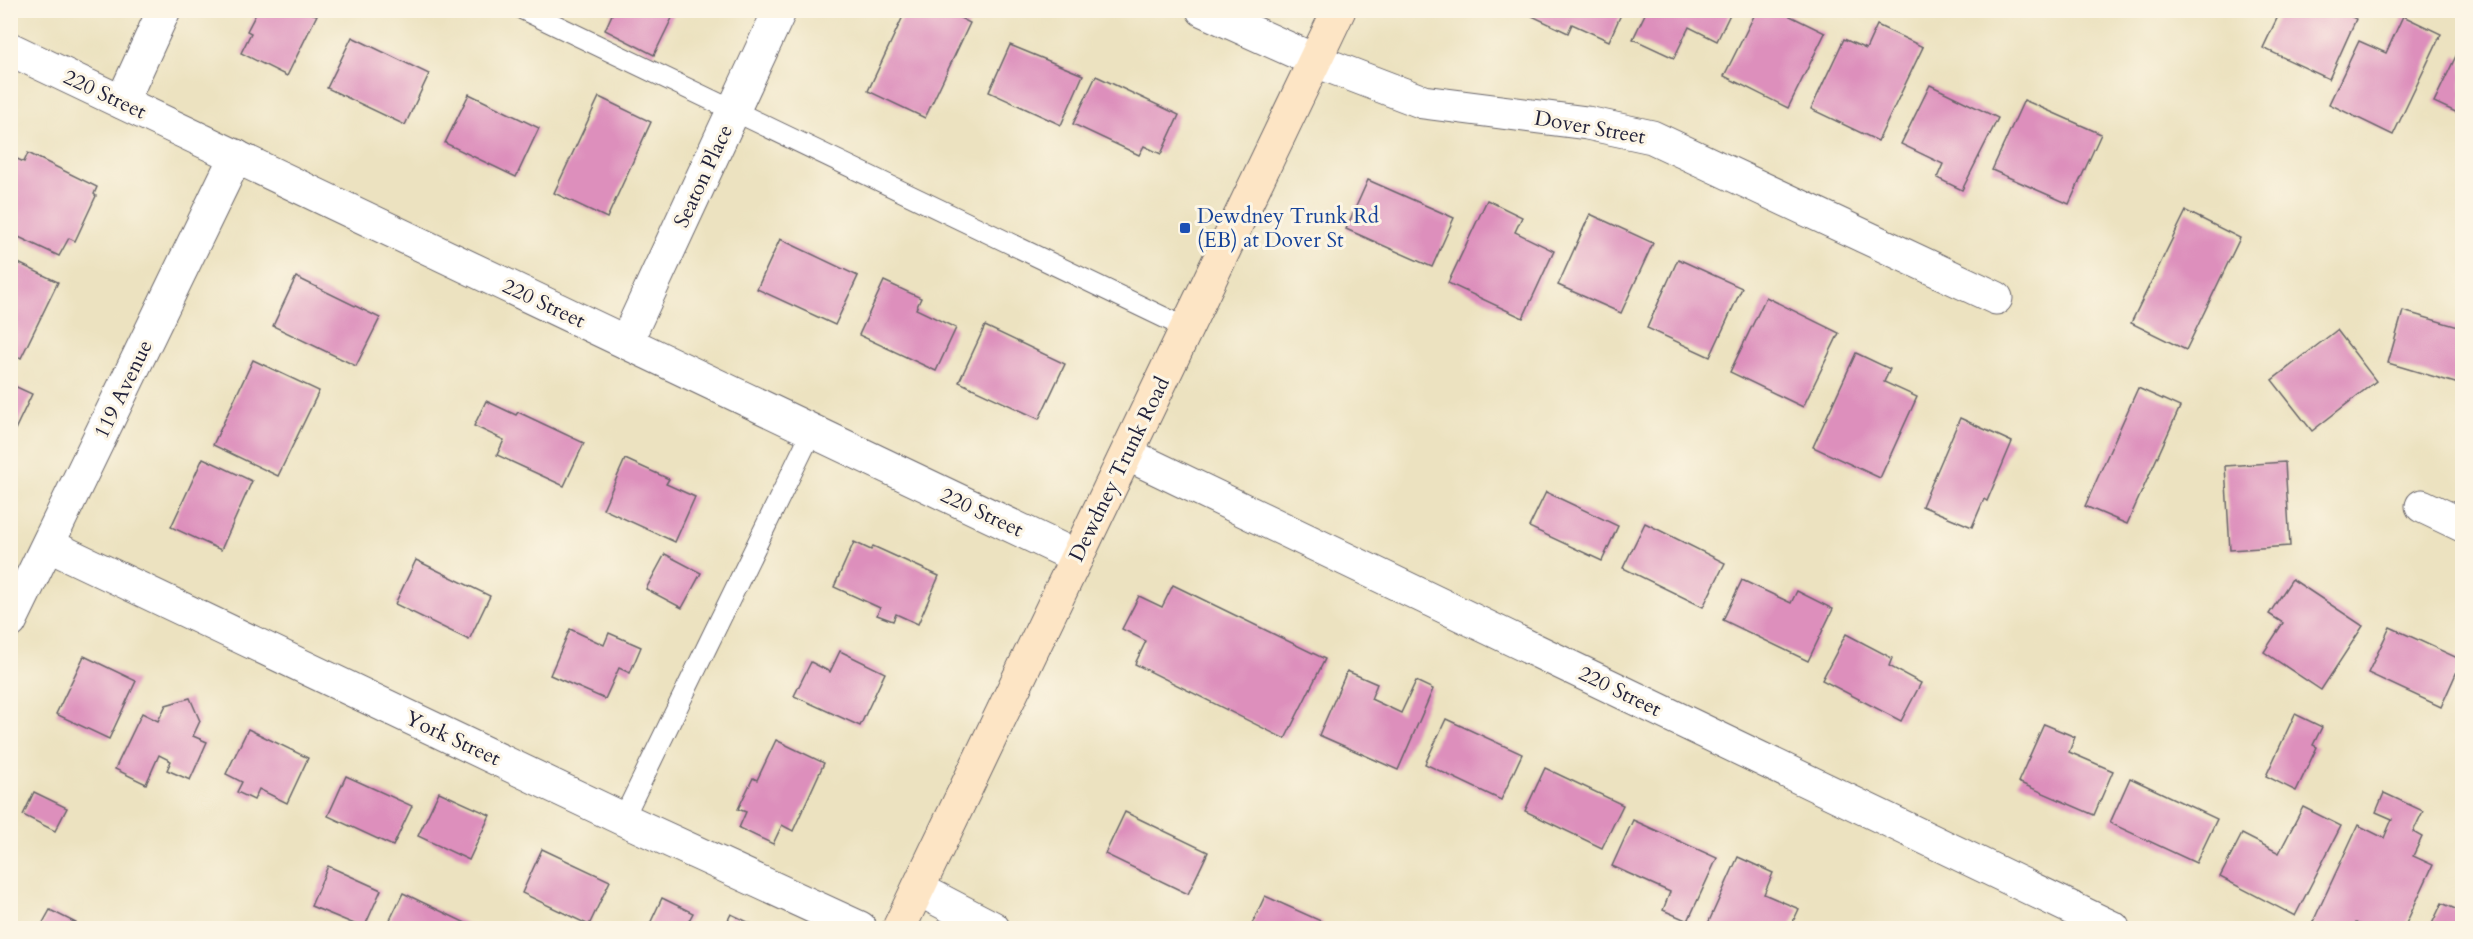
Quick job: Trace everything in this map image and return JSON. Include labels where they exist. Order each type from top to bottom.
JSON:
[{"type":"main road","name":"Dewdney Trunk Road","points":[[899,928],[1339,10]]},
{"type":"street","points":[[123,102],[164,10]]},
{"type":"street","name":"Seaton Place","points":[[627,342],[780,10]]},
{"type":"street","name":"Dover Street","points":[[1203,10],[1316,61],[1423,102],[1587,123],[1652,137],[1996,298]]},
{"type":"street","name":"220 Street","points":[[10,49],[1077,557]]},
{"type":"street","name":"119 Avenue","points":[[10,622],[236,156]]},
{"type":"street","name":"220 Street","points":[[1127,454],[2113,928]]},
{"type":"street","points":[[2422,506],[2463,525]]},
{"type":"street","name":"York Street","points":[[48,545],[623,819],[860,928]]},
{"type":"street","points":[[918,889],[993,928]]},
{"type":"lane","points":[[524,10],[1186,328]]},
{"type":"lane","points":[[623,819],[812,431]]},
{"type":"building","points":[[258,10],[315,10],[313,14],[317,15],[287,76],[241,53],[251,33],[247,31]]},
{"type":"building","points":[[614,10],[672,10],[671,13],[674,14],[654,55],[605,30]]},
{"type":"building","points":[[906,10],[945,10],[970,23],[925,118],[868,91]]},
{"type":"building","points":[[1535,10],[1623,10],[1609,41],[1572,24],[1568,33],[1532,16]]},
{"type":"building","points":[[1647,10],[1732,10],[1717,41],[1689,27],[1674,58],[1633,39]]},
{"type":"building","points":[[1757,10],[1778,10],[1825,33],[1788,108],[1724,76]]},
{"type":"building","points":[[2281,10],[2338,10],[2356,19],[2329,79],[2263,48]]},
{"type":"building","points":[[2403,16],[2441,34],[2393,135],[2329,104],[2359,41],[2386,53]]},
{"type":"building","points":[[1877,25],[1923,47],[1878,141],[1811,109],[1844,39],[1866,49]]},
{"type":"building","points":[[352,37],[429,74],[405,125],[327,88]]},
{"type":"building","points":[[1010,45],[1083,75],[1061,125],[989,92]]},
{"type":"building","points":[[2456,56],[2462,59],[2462,115],[2434,102]]},
{"type":"building","points":[[1096,76],[1179,115],[1161,154],[1144,146],[1139,155],[1073,124]]},
{"type":"building","points":[[1930,85],[1998,118],[1962,190],[1937,178],[1943,164],[1901,144]]},
{"type":"building","points":[[469,94],[539,128],[516,177],[445,143]]},
{"type":"building","points":[[599,97],[651,122],[607,218],[554,193]]},
{"type":"building","points":[[2024,100],[2101,134],[2069,204],[1992,170]]},
{"type":"building","points":[[28,153],[97,187],[94,194],[96,196],[75,241],[69,238],[59,256],[10,233],[10,156],[24,162]]},
{"type":"building","points":[[1368,180],[1454,218],[1432,267],[1346,229]]},
{"type":"building","points":[[1487,200],[1522,217],[1515,232],[1554,251],[1523,318],[1448,283]]},
{"type":"building","points":[[2186,211],[2240,238],[2186,350],[2131,323]]},
{"type":"building","points":[[1590,214],[1653,243],[1621,313],[1558,285]]},
{"type":"building","points":[[780,239],[858,276],[835,325],[757,289]]},
{"type":"building","points":[[10,259],[58,282],[21,358],[10,353]]},
{"type":"building","points":[[1678,259],[1742,288],[1710,357],[1647,328]]},
{"type":"building","points":[[296,277],[380,318],[356,366],[273,326]]},
{"type":"building","points":[[884,281],[921,298],[916,309],[956,328],[936,371],[859,335]]},
{"type":"building","points":[[1766,297],[1839,333],[1803,407],[1730,372]]},
{"type":"building","points":[[2403,311],[2462,328],[2462,385],[2388,363]]},
{"type":"building","points":[[985,326],[1065,364],[1039,419],[959,382]]},
{"type":"building","points":[[2337,330],[2376,381],[2312,431],[2272,380]]},
{"type":"building","points":[[1856,353],[1890,369],[1884,382],[1917,397],[1880,478],[1813,447]]},
{"type":"building","points":[[253,360],[319,391],[278,476],[213,445]]},
{"type":"building","points":[[10,384],[32,394],[10,440]]},
{"type":"building","points":[[2138,388],[2180,407],[2127,524],[2085,506]]},
{"type":"building","points":[[486,401],[516,415],[518,412],[584,443],[564,486],[497,455],[504,440],[474,426]]},
{"type":"building","points":[[1960,418],[2012,442],[1987,501],[1984,499],[1972,527],[1922,506]]},
{"type":"building","points":[[203,458],[252,481],[221,550],[171,527]]},
{"type":"building","points":[[625,459],[669,479],[666,484],[695,497],[675,542],[603,509]]},
{"type":"building","points":[[2285,462],[2290,546],[2230,550],[2225,466]]},
{"type":"building","points":[[1546,492],[1618,526],[1602,561],[1529,527]]},
{"type":"building","points":[[1645,523],[1725,563],[1703,607],[1623,568]]},
{"type":"building","points":[[854,542],[871,550],[873,546],[939,576],[918,624],[896,614],[893,621],[877,615],[880,608],[834,587]]},
{"type":"building","points":[[665,554],[701,573],[682,608],[646,589]]},
{"type":"building","points":[[416,560],[490,596],[469,640],[395,604]]},
{"type":"building","points":[[2292,579],[2363,626],[2321,690],[2264,652],[2283,623],[2269,614]]},
{"type":"building","points":[[1742,580],[1791,603],[1797,591],[1833,609],[1808,661],[1723,620]]},
{"type":"building","points":[[1173,585],[1325,659],[1285,739],[1135,664],[1146,641],[1122,629],[1139,596],[1162,607]]},
{"type":"building","points":[[2390,627],[2462,660],[2441,707],[2368,673]]},
{"type":"building","points":[[570,629],[604,645],[609,633],[641,647],[630,673],[619,668],[605,699],[550,675]]},
{"type":"building","points":[[1846,634],[1892,658],[1889,666],[1921,683],[1901,721],[1822,680]]},
{"type":"building","points":[[840,651],[885,673],[860,726],[794,696],[811,662],[830,672]]},
{"type":"building","points":[[84,656],[136,681],[109,739],[56,714]]},
{"type":"building","points":[[1347,671],[1377,684],[1371,699],[1401,713],[1416,681],[1433,689],[1398,770],[1319,735]]},
{"type":"building","points":[[190,698],[200,721],[193,736],[207,742],[190,780],[167,770],[171,761],[159,755],[146,784],[115,769],[142,713],[158,721],[166,705]]},
{"type":"building","points":[[2295,714],[2322,727],[2313,745],[2317,747],[2296,791],[2266,776]]},
{"type":"building","points":[[1446,719],[1522,754],[1501,800],[1425,764]]},
{"type":"building","points":[[2044,724],[2075,737],[2069,752],[2113,771],[2094,815],[2018,782]]},
{"type":"building","points":[[248,729],[308,758],[287,803],[259,789],[254,800],[237,792],[242,782],[226,774]]},
{"type":"building","points":[[776,740],[824,763],[793,831],[782,825],[773,844],[739,828],[746,812],[738,809],[753,778],[757,780]]},
{"type":"building","points":[[1545,768],[1623,805],[1602,848],[1525,811]]},
{"type":"building","points":[[346,776],[412,806],[393,846],[328,816]]},
{"type":"building","points":[[2130,778],[2217,819],[2196,863],[2110,823]]},
{"type":"building","points":[[34,792],[67,808],[55,831],[23,815]]},
{"type":"building","points":[[439,792],[490,815],[469,860],[418,836]]},
{"type":"building","points":[[2384,793],[2423,811],[2413,832],[2422,837],[2413,856],[2433,865],[2404,928],[2369,928],[2356,923],[2353,928],[2322,928],[2312,924],[2358,825],[2384,838],[2392,819],[2376,812]]},
{"type":"building","points":[[2303,807],[2341,826],[2295,916],[2220,877],[2242,834],[2279,853]]},
{"type":"building","points":[[1125,812],[1208,852],[1188,894],[1105,854]]},
{"type":"building","points":[[1633,820],[1717,858],[1688,921],[1663,910],[1670,892],[1612,866]]},
{"type":"building","points":[[542,849],[610,881],[589,925],[522,893]]},
{"type":"building","points":[[1738,857],[1773,873],[1764,894],[1799,909],[1790,928],[1706,928]]},
{"type":"building","points":[[328,866],[381,890],[364,928],[311,906]]},
{"type":"building","points":[[403,893],[470,925],[468,928],[386,928]]},
{"type":"building","points":[[1265,896],[1323,922],[1320,928],[1250,928]]},
{"type":"building","points":[[662,898],[693,913],[685,928],[648,928]]},
{"type":"building","points":[[2442,903],[2462,912],[2462,928],[2430,928]]},
{"type":"building","points":[[50,910],[76,923],[73,928],[40,928]]},
{"type":"building","points":[[731,914],[760,928],[724,928]]},
{"type":"place","name":"Dewdney Trunk Rd (EB) at Dover St","points":[[1185,228]]}]
